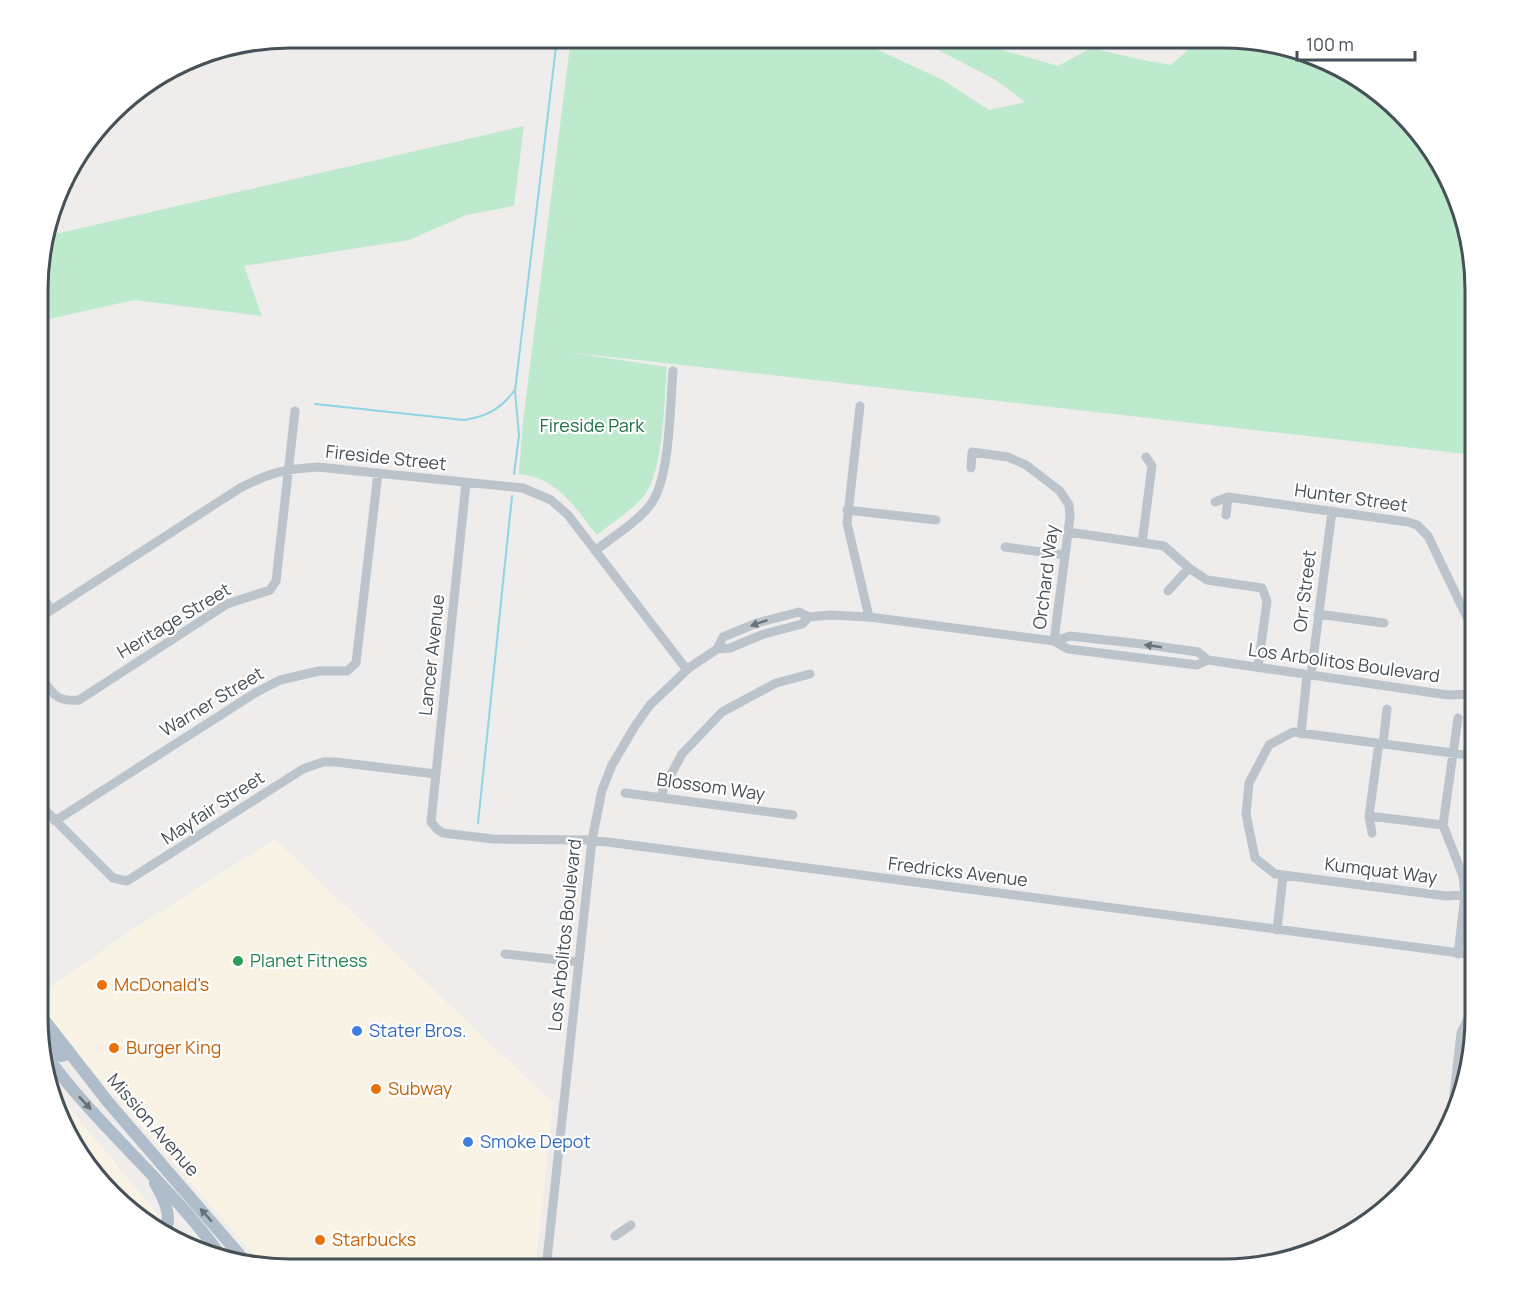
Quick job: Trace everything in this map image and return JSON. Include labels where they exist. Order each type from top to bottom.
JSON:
[{"type":"main road","name":"Mission Avenue","points":[[49,1026],[108,1102],[238,1253]]},
{"type":"main road","points":[[50,1045],[57,1055],[62,1056],[69,1053]]},
{"type":"main road","name":"Mission Avenue","points":[[53,1066],[63,1080],[167,1189],[213,1246]]},
{"type":"main road","points":[[63,1080],[71,1074],[74,1075],[98,1101],[108,1102]]},
{"type":"main road","points":[[106,1125],[116,1125],[141,1151],[150,1149]]},
{"type":"main road","points":[[146,1166],[166,1206],[168,1226]]},
{"type":"street","points":[[595,551],[644,512],[654,501],[663,473],[673,372]]},
{"type":"street","points":[[860,405],[847,523],[869,617]]},
{"type":"street","name":"Heritage Street","points":[[48,686],[58,698],[65,701],[79,700],[227,604],[270,590],[276,580],[295,411]]},
{"type":"street","name":"Orchard Way","points":[[971,468],[972,452],[1008,457],[1026,465],[1060,491],[1069,505],[1070,517],[1054,641]]},
{"type":"street","points":[[1142,543],[1152,466],[1146,457]]},
{"type":"street","name":"Fireside Street","points":[[48,612],[240,488],[265,475],[289,468],[318,467],[523,488],[551,500],[568,515],[687,670]]},
{"type":"street","name":"Warner Street","points":[[55,820],[255,693],[280,680],[319,672],[347,671],[357,663],[378,473]]},
{"type":"street","name":"Lancer Avenue","points":[[436,829],[431,822],[466,483]]},
{"type":"street","points":[[1226,515],[1228,497]]},
{"type":"street","name":"Hunter Street","points":[[1215,502],[1228,497],[1416,525],[1428,536],[1465,613]]},
{"type":"street","points":[[848,510],[936,520]]},
{"type":"street","name":"Orr Street","points":[[1301,734],[1332,511]]},
{"type":"street","points":[[1068,532],[1164,546],[1189,568],[1208,580],[1262,588],[1267,601],[1258,667]]},
{"type":"street","points":[[1005,547],[1065,555]]},
{"type":"street","points":[[1168,591],[1189,568]]},
{"type":"street","points":[[48,605],[51,610]]},
{"type":"street","points":[[1318,614],[1384,623]]},
{"type":"street","name":"Los Arbolitos Boulevard","points":[[547,1259],[592,840],[603,789],[612,765],[634,726],[650,705],[687,670],[717,649],[730,648],[764,634],[802,624],[809,617],[830,615],[869,617],[1054,641],[1070,636],[1142,644],[1198,652],[1208,660],[1448,695],[1465,694]]},
{"type":"street","name":"Los Arbolitos Boulevard","points":[[1054,641],[1068,650],[1197,665],[1208,660]]},
{"type":"street","points":[[662,797],[663,789],[682,754],[722,712],[776,684],[810,674]]},
{"type":"street","points":[[1372,832],[1369,816],[1387,710]]},
{"type":"street","points":[[1458,718],[1443,825],[1465,881]]},
{"type":"street","points":[[1277,930],[1283,876],[1275,874],[1255,858],[1246,814],[1249,783],[1269,745],[1293,732],[1465,755]]},
{"type":"street","name":"Mayfair Street","points":[[48,813],[113,878],[127,881],[303,769],[313,765],[336,762],[436,774]]},
{"type":"street","name":"Blossom Way","points":[[625,793],[793,814]]},
{"type":"street","points":[[1369,816],[1443,825]]},
{"type":"street","name":"Fredricks Avenue","points":[[436,829],[443,833],[493,839],[592,840],[1465,954]]},
{"type":"street","name":"Kumquat Way","points":[[1283,876],[1446,896],[1465,895]]},
{"type":"street","points":[[1458,954],[1465,920]]},
{"type":"street","points":[[505,954],[578,962]]},
{"type":"street","points":[[1461,1059],[1461,1033],[1464,1026]]},
{"type":"street","points":[[615,1236],[631,1225]]},
{"type":"shaded area","points":[[275,839],[553,1103],[536,1259],[290,1259],[255,1256],[89,1067],[48,1015],[48,989],[127,933]]},
{"type":"shaded area","points":[[63,1100],[156,1212],[160,1221],[131,1199],[98,1164],[80,1138]]},
{"type":"green space","name":"Fireside Park","points":[[570,48],[874,48],[943,80],[989,110],[1025,102],[996,80],[934,48],[998,48],[1058,66],[1091,48],[1171,65],[1190,48],[1254,50],[1285,56],[1315,66],[1344,80],[1382,108],[1405,131],[1433,169],[1447,198],[1457,228],[1463,259],[1465,454],[567,352],[667,367],[662,434],[656,470],[651,484],[644,496],[629,511],[597,535],[573,504],[555,488],[533,477],[519,474],[523,422]]},
{"type":"green space","points":[[524,126],[514,206],[466,215],[409,240],[244,266],[262,316],[134,300],[48,319],[50,259],[55,234]]},
{"type":"waterway","points":[[514,474],[519,435],[515,391],[556,48]]},
{"type":"waterway","points":[[315,404],[464,420],[492,411],[504,403],[514,391]]},
{"type":"waterway","points":[[478,823],[512,496]]},
{"type":"place","name":"Planet Fitness","points":[[238,961]]},
{"type":"place","name":"McDonald's","points":[[102,985]]},
{"type":"place","name":"Stater Bros.","points":[[357,1031]]},
{"type":"place","name":"Burger King","points":[[114,1048]]},
{"type":"place","name":"Subway","points":[[376,1089]]},
{"type":"place","name":"Smoke Depot","points":[[468,1142]]},
{"type":"place","name":"Starbucks","points":[[320,1240]]}]
